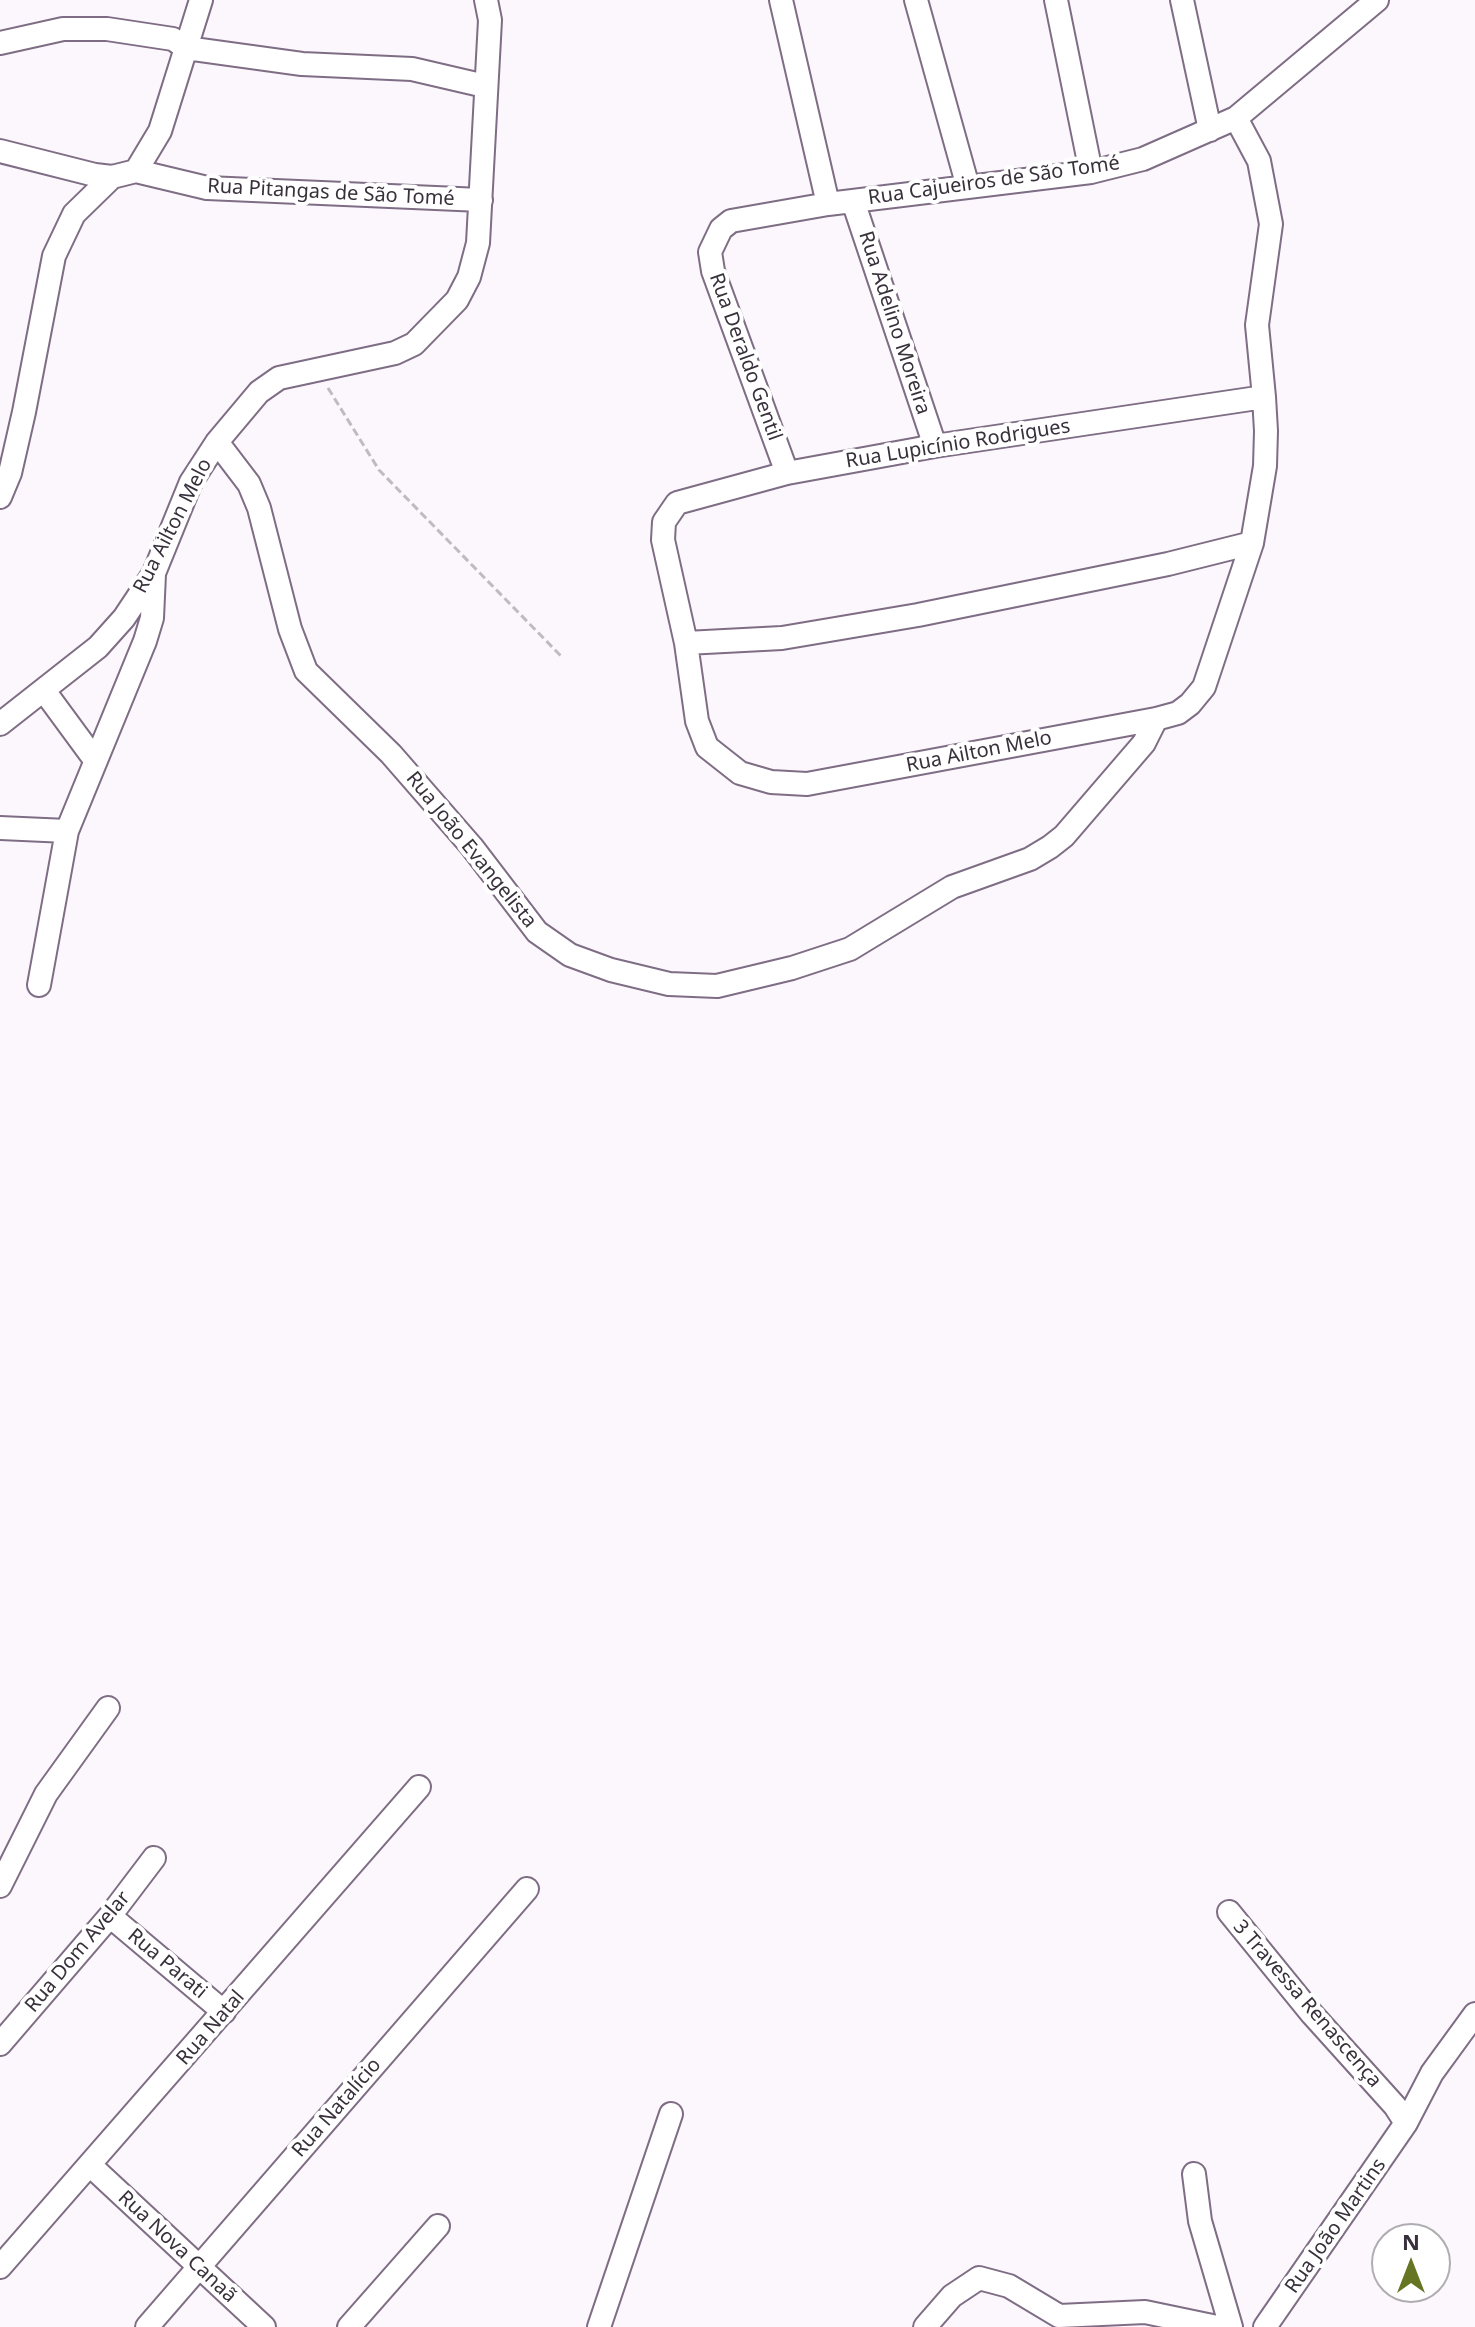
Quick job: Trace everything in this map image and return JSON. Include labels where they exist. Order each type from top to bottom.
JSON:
[{"type":"street","points":[[0,151],[112,177],[136,171],[160,131],[201,0]]},
{"type":"street","name":"Rua Ailton Melo","points":[[0,724],[45,692],[98,647],[154,573],[191,482],[217,442],[259,392],[279,378],[395,353],[414,344],[441,320],[469,277],[478,243],[490,20],[486,0]]},
{"type":"street","points":[[781,0],[828,204]]},
{"type":"street","points":[[916,0],[968,187]]},
{"type":"street","points":[[1056,0],[1091,172]]},
{"type":"street","points":[[1182,0],[1210,130]]},
{"type":"street","name":"Rua Cajueiros de São Tomé","points":[[714,241],[731,221],[828,204],[1091,172],[1143,159],[1236,118],[1377,0]]},
{"type":"street","points":[[0,43],[63,29],[107,29],[173,39],[186,48],[302,64],[412,69],[485,86]]},
{"type":"street","name":"Rua Ailton Melo","points":[[664,522],[663,540],[686,643],[697,721],[707,747],[740,773],[771,782],[807,784],[1178,713],[1204,687],[1252,543],[1265,466],[1264,397],[1257,325],[1271,224],[1268,195],[1259,161],[1236,118]]},
{"type":"street","name":"Rua Pitangas de São Tomé","points":[[136,171],[207,188],[481,200]]},
{"type":"street","points":[[0,497],[10,473],[24,412],[54,256],[74,214],[112,177]]},
{"type":"street","name":"Rua Adelino Moreira","points":[[853,201],[935,446]]},
{"type":"street","name":"Rua Deraldo Gentil","points":[[714,241],[710,252],[713,271],[787,473]]},
{"type":"street","name":"Rua Lupicínio Rodrigues","points":[[664,522],[677,503],[787,473],[935,446],[1264,397]]},
{"type":"street","name":"Rua João Evangelista","points":[[217,442],[249,484],[259,508],[290,629],[306,671],[391,754],[472,847],[537,932],[570,955],[611,970],[669,984],[717,986],[792,968],[850,949],[952,887],[1030,859],[1057,842],[1144,743],[1156,719]]},
{"type":"street","points":[[686,643],[782,638],[918,615],[1168,564],[1252,543]]},
{"type":"street","points":[[39,985],[67,831],[145,641],[152,618],[154,573]]},
{"type":"street","points":[[45,692],[95,760]]},
{"type":"street","points":[[0,828],[67,831]]},
{"type":"street","points":[[0,1886],[46,1794],[108,1708]]},
{"type":"street","name":"Rua Natal","points":[[0,2267],[419,1787]]},
{"type":"street","name":"Rua Dom Avelar","points":[[0,2044],[110,1916],[154,1858]]},
{"type":"street","name":"Rua Natalício","points":[[147,2327],[527,1889]]},
{"type":"street","name":"3 Travessa Renascença","points":[[1229,1912],[1406,2123]]},
{"type":"street","name":"Rua Parati","points":[[110,1916],[224,2012]]},
{"type":"street","name":"Rua João Martins","points":[[1265,2327],[1406,2123],[1432,2073],[1475,2014]]},
{"type":"street","points":[[599,2327],[671,2114]]},
{"type":"street","name":"Rua Nova Canaã","points":[[91,2166],[264,2327]]},
{"type":"street","points":[[1194,2174],[1200,2221],[1231,2327]]},
{"type":"street","points":[[349,2327],[438,2226]]},
{"type":"street","points":[[925,2327],[958,2290],[979,2278],[1009,2286],[1056,2321],[1145,2312],[1217,2327]]},
{"type":"path","points":[[316,368],[379,470],[561,656]]}]
